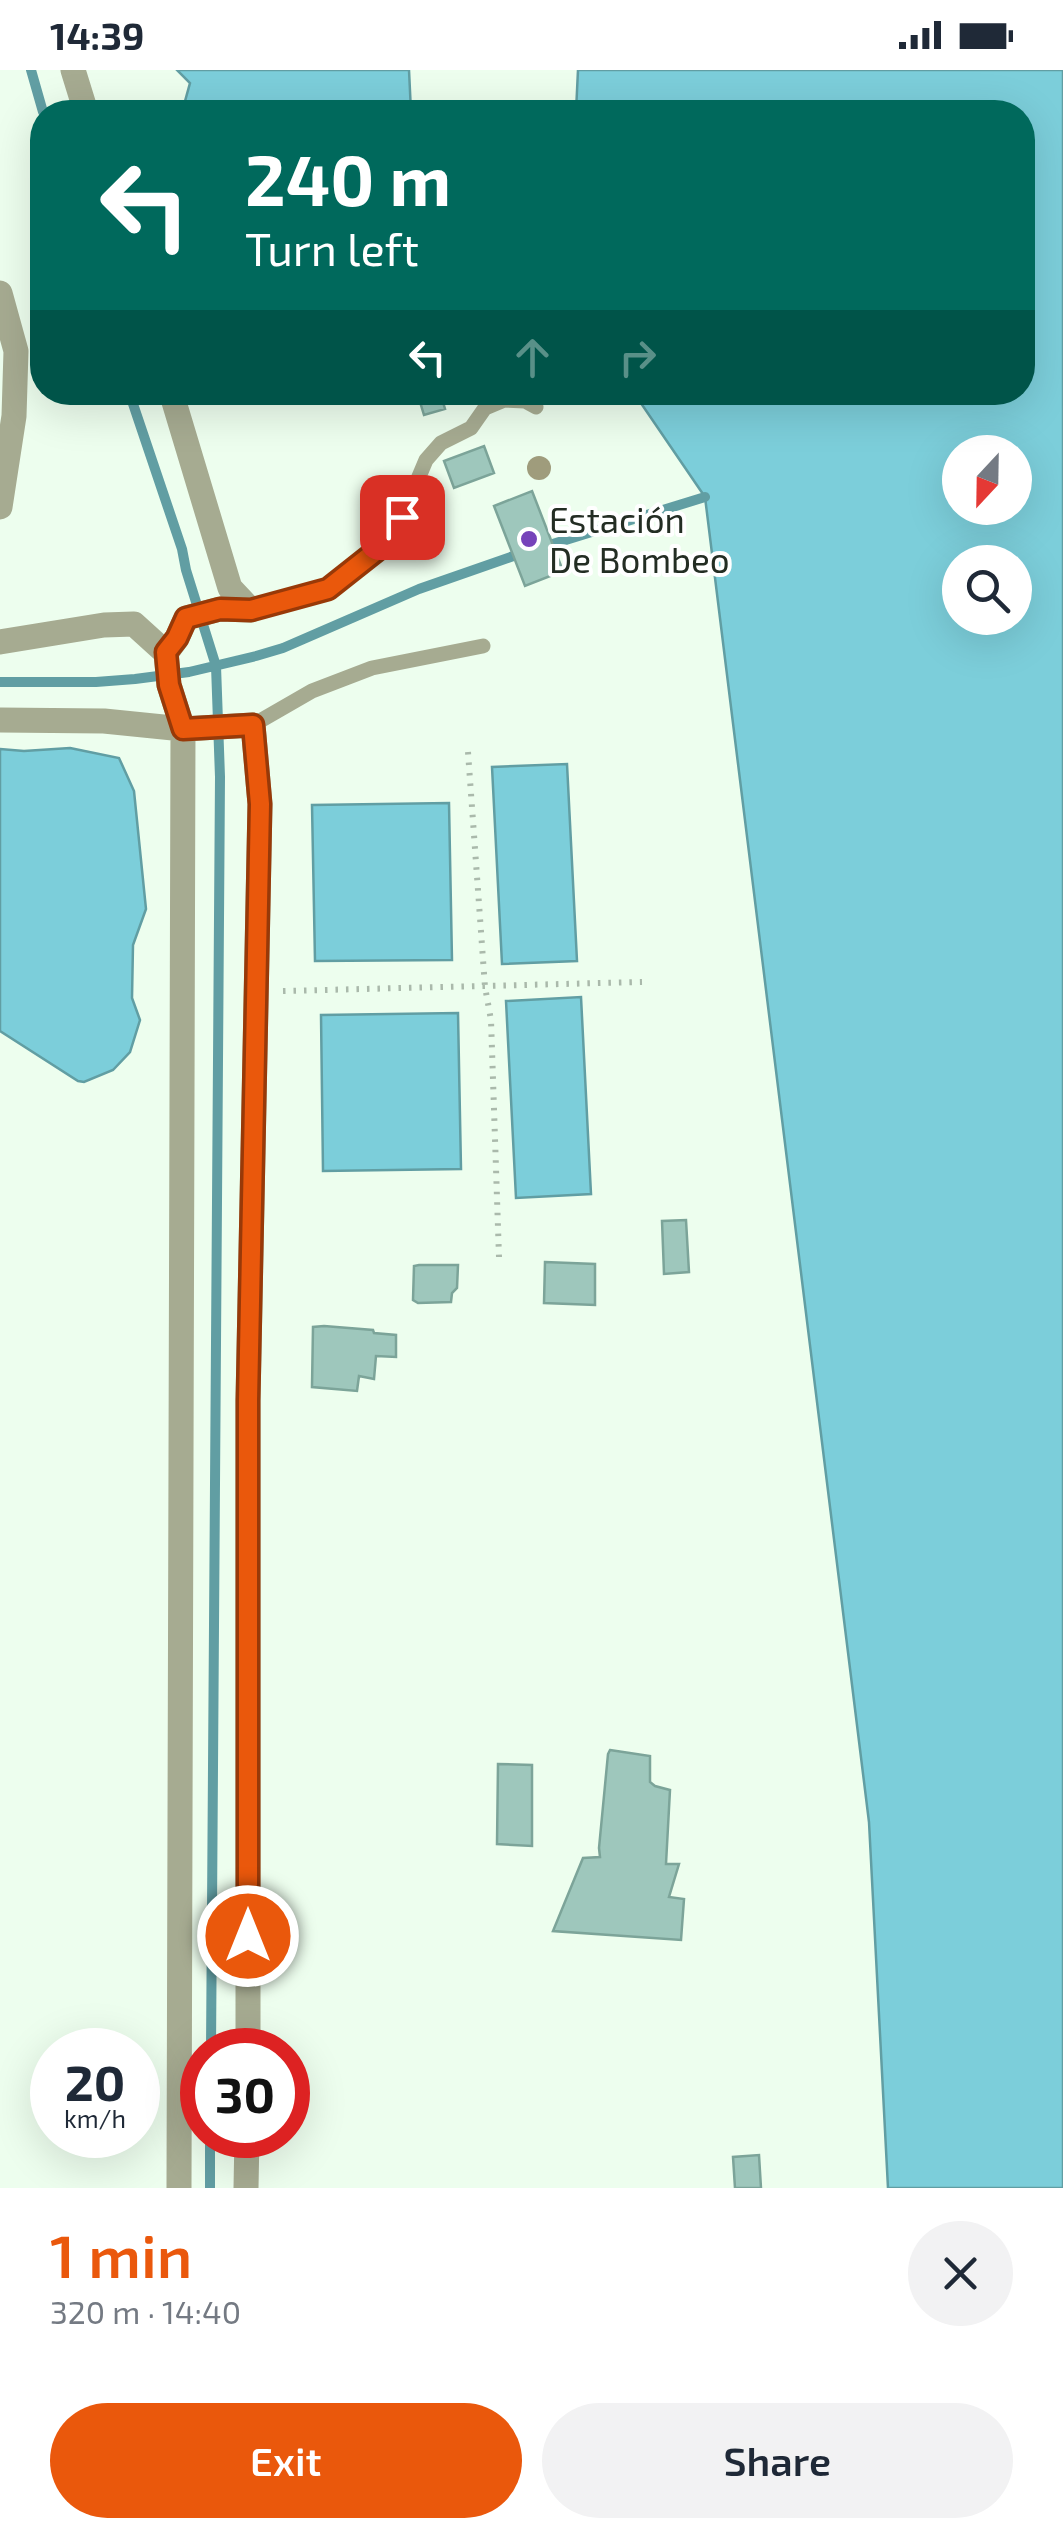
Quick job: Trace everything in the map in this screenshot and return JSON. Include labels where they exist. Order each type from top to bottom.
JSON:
[{"type":"street","points":[[73,70],[82,100]]},
{"type":"street","points":[[0,293],[16,351],[14,416],[0,507]]},
{"type":"street","points":[[175,405],[230,588],[251,610]]},
{"type":"street","points":[[180,2188],[183,729],[169,685],[166,652],[186,618],[220,609],[251,610]]},
{"type":"street","points":[[0,642],[134,624],[166,652]]},
{"type":"street","points":[[0,720],[104,722],[183,729],[253,725],[260,804],[248,1421],[248,2028]]},
{"type":"street","points":[[246,2188],[247,2158]]},
{"type":"lane","points":[[251,610],[328,589],[390,540],[426,460],[442,442],[471,428],[485,408],[492,405]]},
{"type":"lane","points":[[532,405],[536,407]]},
{"type":"lane","points":[[253,725],[312,691],[372,668],[484,646]]},
{"type":"path","points":[[468,752],[485,988],[491,1020],[500,1258]]},
{"type":"path","points":[[266,992],[642,982]]},
{"type":"water","points":[[177,70],[409,70],[410,100],[185,100],[190,83]]},
{"type":"water","points":[[578,70],[1063,70],[1063,2188],[888,2188],[869,1822],[705,497],[642,405],[1035,405],[1035,100],[577,100]]},
{"type":"water","points":[[70,748],[119,758],[134,791],[146,909],[133,945],[132,998],[140,1020],[130,1052],[113,1070],[84,1082],[0,1031],[0,749]]},
{"type":"water","points":[[567,764],[577,961],[502,964],[492,767]]},
{"type":"water","points":[[449,803],[452,960],[315,961],[312,805]]},
{"type":"water","points":[[581,997],[591,1194],[516,1198],[506,1001]]},
{"type":"water","points":[[458,1013],[461,1169],[323,1171],[321,1015]]},
{"type":"building","points":[[421,405],[444,405],[445,409],[424,415]]},
{"type":"building","points":[[484,446],[494,473],[454,488],[444,461]]},
{"type":"building","name":"Estación De Bombeo","points":[[532,491],[563,571],[525,586],[494,506]]},
{"type":"building","points":[[686,1220],[689,1272],[664,1274],[662,1221]]},
{"type":"building","points":[[545,1262],[595,1264],[595,1305],[544,1303]]},
{"type":"building","points":[[458,1265],[457,1288],[451,1302],[413,1300],[414,1266]]},
{"type":"building","points":[[313,1327],[396,1335],[396,1357],[376,1356],[374,1379],[359,1376],[357,1391],[312,1387]]},
{"type":"building","points":[[610,1750],[650,1756],[650,1782],[670,1790],[666,1864],[679,1864],[669,1897],[684,1899],[681,1940],[553,1931],[583,1858],[600,1857]]},
{"type":"building","points":[[498,1764],[532,1765],[532,1846],[497,1844]]},
{"type":"building","points":[[759,2155],[761,2188],[735,2188],[733,2157]]},
{"type":"waterway","points":[[31,70],[40,100]]},
{"type":"waterway","points":[[133,405],[216,666],[220,777],[211,2028]]},
{"type":"waterway","points":[[543,547],[705,497]]},
{"type":"waterway","points":[[0,682],[135,679],[189,672],[256,656],[419,589],[522,553]]},
{"type":"waterway","points":[[210,2158],[210,2188]]},
{"type":"place","name":"Estación De Bombeo","points":[[529,539]]},
{"type":"route","points":[[248,1936],[248,1401],[258,763],[253,725],[183,729],[169,685],[166,652],[186,618],[220,609],[251,610],[328,589],[390,540],[402,517]]}]
